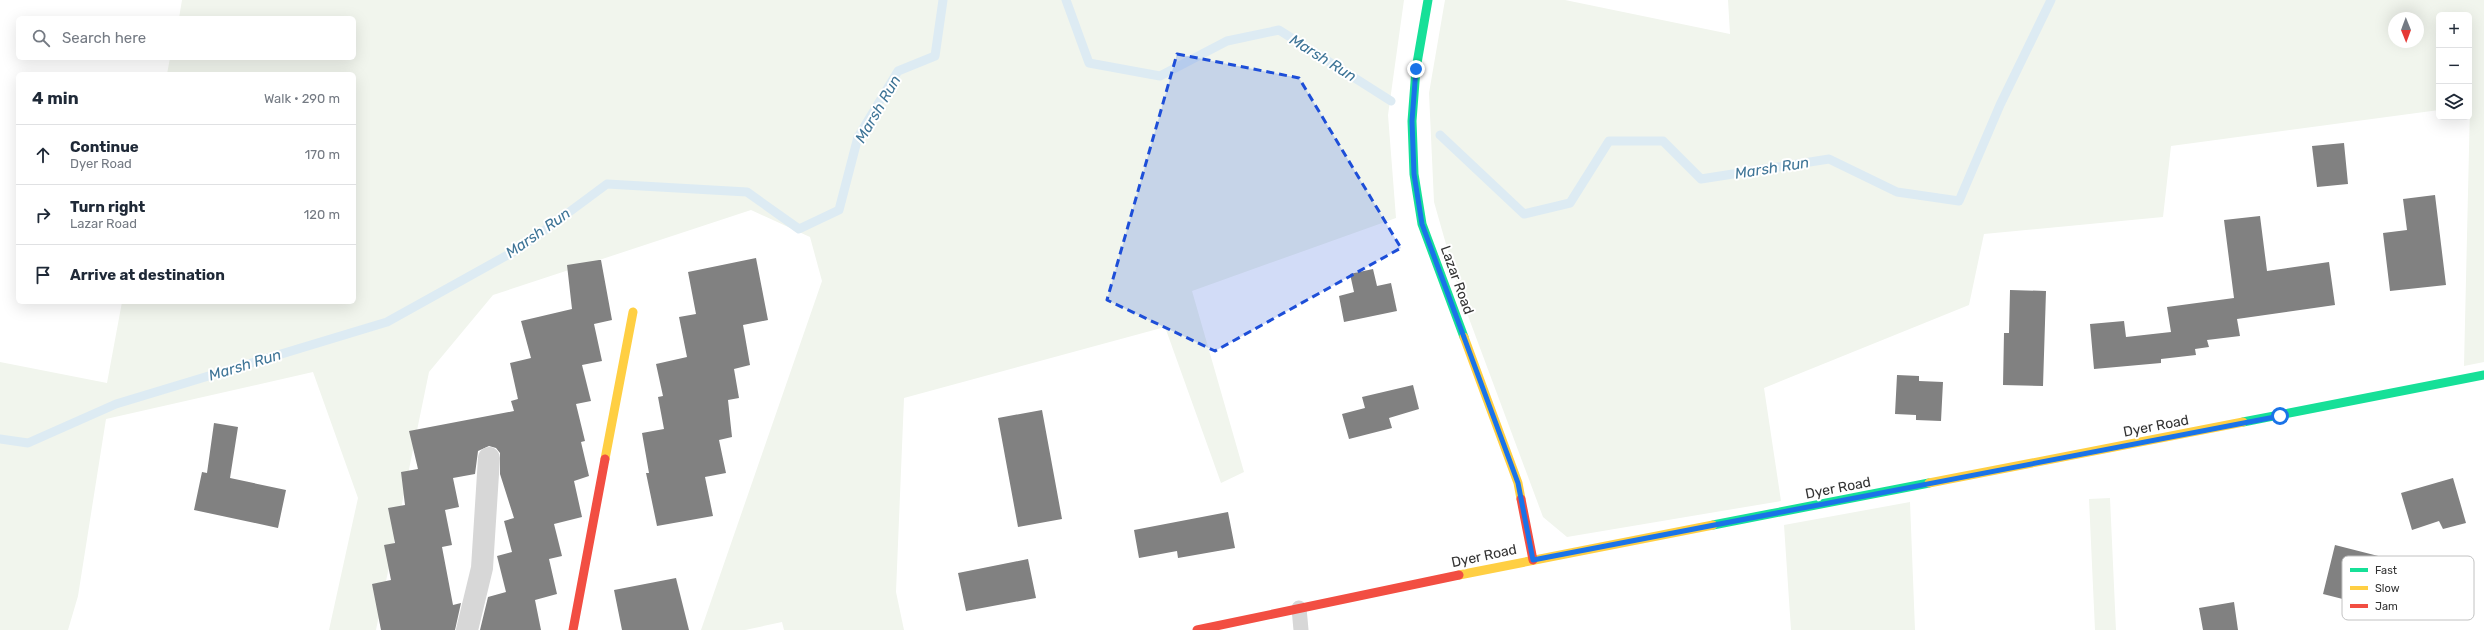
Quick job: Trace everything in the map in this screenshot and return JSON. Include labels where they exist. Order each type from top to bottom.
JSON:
[{"type":"street","name":"Lazar Road","points":[[1428,0],[1416,69],[1412,121],[1414,174],[1422,224],[1518,483],[1533,560]]},
{"type":"street","points":[[573,630],[633,312]]},
{"type":"street","name":"Dyer Road","points":[[1198,630],[1533,560],[2484,375]]},
{"type":"street","points":[[467,630],[482,568],[489,458]]},
{"type":"lane","points":[[1299,608],[1301,630]]},
{"type":"highlighted area","points":[[1177,54],[1299,78],[1401,248],[1215,351],[1107,300]]},
{"type":"shaded area","points":[[182,0],[1404,0],[1388,115],[1396,218],[1192,291],[1244,472],[1221,483],[1165,327],[904,398],[896,592],[904,630],[784,630],[782,622],[745,630],[701,630],[822,281],[810,237],[751,210],[493,295],[429,372],[376,630],[329,630],[358,498],[313,372],[106,419],[78,596],[68,630],[0,630],[0,362],[107,383],[122,304],[356,304],[356,72],[167,72],[170,60],[356,60],[356,16],[179,16]]},
{"type":"shaded area","points":[[1445,0],[1565,0],[1730,34],[1728,0],[2484,0],[2484,362],[2464,366],[2470,120],[2472,120],[2472,12],[2436,12],[2436,110],[2171,146],[2163,217],[1984,234],[1969,305],[1764,388],[1781,501],[1567,537],[1543,517],[1461,297],[1434,202],[1429,93]]},
{"type":"shaded area","points":[[2110,498],[2116,630],[2095,630],[2089,499]]},
{"type":"shaded area","points":[[1910,502],[1915,630],[1791,630],[1784,525]]},
{"type":"building","points":[[2344,143],[2348,184],[2317,187],[2312,146]]},
{"type":"building","points":[[2435,195],[2446,285],[2390,291],[2383,233],[2407,230],[2403,199]]},
{"type":"building","points":[[2260,216],[2267,271],[2329,262],[2335,305],[2237,319],[2240,336],[2207,340],[2209,347],[2195,349],[2196,355],[2161,359],[2161,363],[2094,369],[2090,324],[2124,321],[2126,337],[2171,332],[2167,307],[2234,298],[2224,220]]},
{"type":"building","points":[[756,258],[768,320],[743,325],[750,365],[734,369],[739,398],[728,400],[732,437],[719,440],[726,473],[705,477],[713,516],[657,526],[646,473],[649,473],[642,433],[664,429],[658,397],[663,396],[656,364],[687,357],[679,317],[696,314],[688,272]]},
{"type":"building","points":[[601,260],[612,320],[594,324],[602,361],[582,365],[591,401],[576,404],[585,441],[581,442],[589,476],[574,481],[582,517],[554,524],[562,556],[549,559],[557,594],[535,600],[541,630],[480,630],[488,597],[506,592],[497,556],[512,552],[504,521],[514,518],[500,474],[500,453],[496,448],[489,446],[478,451],[475,474],[453,478],[459,507],[445,510],[452,545],[442,547],[453,605],[461,603],[455,630],[381,630],[372,584],[391,580],[384,545],[395,543],[388,508],[405,505],[401,472],[418,469],[409,431],[514,411],[511,401],[518,399],[510,363],[531,358],[521,321],[572,309],[567,265]]},
{"type":"building","points":[[1373,269],[1377,286],[1391,283],[1397,311],[1344,322],[1339,296],[1354,292],[1350,274]]},
{"type":"building","points":[[2010,290],[2046,291],[2043,386],[2003,385],[2004,333],[2009,333]]},
{"type":"building","points":[[1897,375],[1919,376],[1919,381],[1943,382],[1941,421],[1916,420],[1916,415],[1895,414]]},
{"type":"building","points":[[1413,385],[1419,409],[1389,418],[1392,428],[1349,439],[1342,414],[1365,408],[1362,397]]},
{"type":"building","points":[[1042,410],[1062,519],[1018,527],[998,418]]},
{"type":"building","points":[[214,423],[238,427],[230,478],[286,490],[278,528],[194,510],[202,472],[207,473]]},
{"type":"building","points":[[2453,478],[2466,523],[2443,529],[2439,521],[2412,530],[2401,493]]},
{"type":"building","points":[[1228,512],[1235,548],[1178,558],[1177,551],[1139,558],[1134,530]]},
{"type":"building","points":[[2335,545],[2378,556],[2342,556],[2342,599],[2323,594]]},
{"type":"building","points":[[1028,559],[1036,598],[966,611],[958,573]]},
{"type":"building","points":[[676,578],[689,630],[622,630],[614,590]]},
{"type":"building","points":[[2234,602],[2238,630],[2203,630],[2199,608]]},
{"type":"waterway","name":"Marsh Run","points":[[0,439],[28,443],[116,404],[387,322],[522,247],[607,184],[747,192],[799,229],[839,210],[858,137],[898,71],[935,56],[943,0]]},
{"type":"waterway","name":"Marsh Run","points":[[1066,0],[1089,63],[1160,76],[1227,41],[1279,30],[1391,101]]},
{"type":"waterway","name":"Marsh Run","points":[[1440,135],[1524,214],[1570,203],[1609,141],[1663,141],[1701,179],[1829,159],[1897,192],[1959,201],[2000,105],[2051,0]]},
{"type":"traffic: fast","points":[[1428,0],[1416,69],[1412,121],[1414,174],[1422,224],[1464,337]]},
{"type":"traffic: fast","points":[[2243,422],[2484,375]]},
{"type":"traffic: fast","points":[[1713,525],[1929,483]]},
{"type":"traffic: slow","points":[[605,459],[633,312]]},
{"type":"traffic: slow","points":[[1464,337],[1518,483],[1521,499]]},
{"type":"traffic: slow","points":[[1929,483],[2243,422]]},
{"type":"traffic: slow","points":[[1459,575],[1713,525]]},
{"type":"traffic: jam","points":[[573,630],[605,459]]},
{"type":"traffic: jam","points":[[1521,499],[1533,560]]},
{"type":"traffic: jam","points":[[1197,630],[1459,575]]},
{"type":"route","points":[[1416,69],[1412,121],[1414,174],[1422,224],[1476,374],[1518,483],[1533,560],[2280,416]]}]
